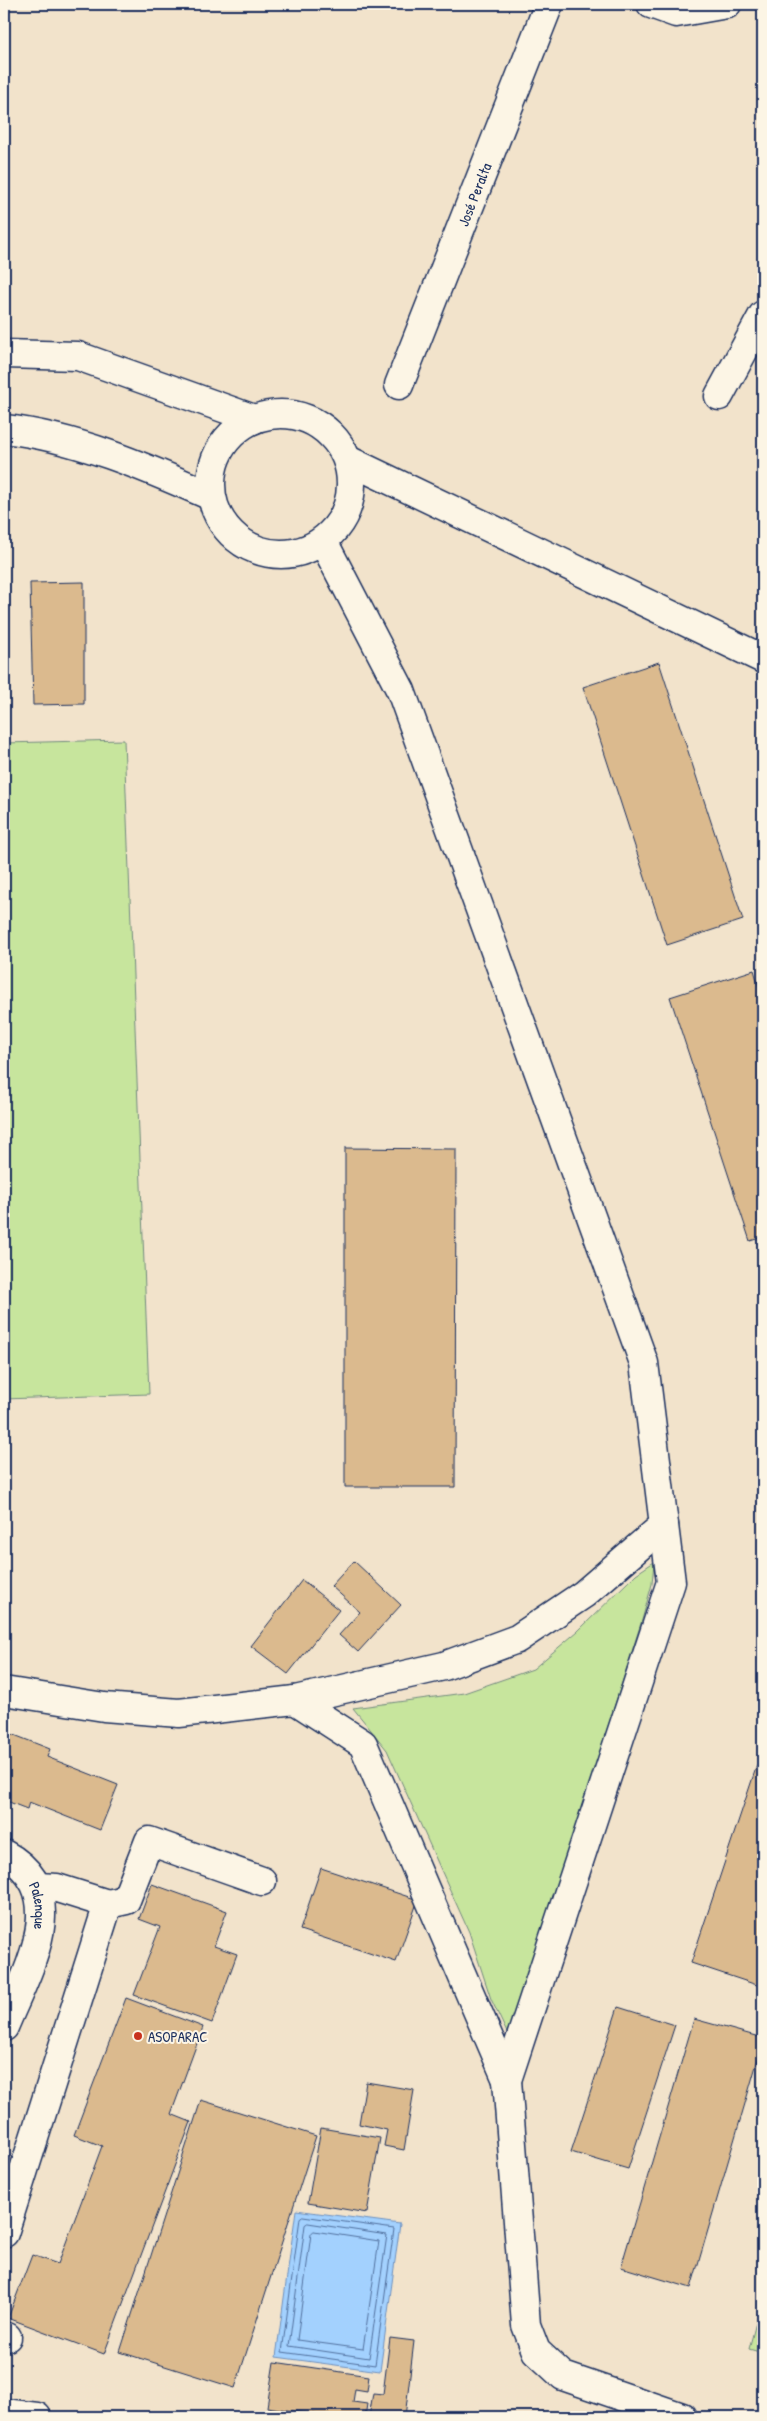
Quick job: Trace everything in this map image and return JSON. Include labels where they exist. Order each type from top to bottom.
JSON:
[{"type":"street","name":"José Peralta","points":[[400,385],[549,4]]},
{"type":"street","points":[[651,4],[676,13],[727,4]]},
{"type":"street","points":[[719,396],[763,315]]},
{"type":"street","points":[[4,354],[78,356],[254,419]]},
{"type":"street","points":[[276,414],[299,416],[320,425],[337,440],[348,460],[352,482],[349,505],[339,525],[323,541],[302,551],[278,554],[255,549],[234,537],[219,518],[211,496],[211,472],[219,450],[234,432],[254,419],[276,414]]},
{"type":"street","points":[[4,428],[29,432],[135,462],[211,496]]},
{"type":"street","points":[[348,460],[763,659]]},
{"type":"street","points":[[323,541],[402,691],[644,1363],[671,1582],[507,2080]]},
{"type":"street","points":[[4,1691],[104,1707],[179,1713],[295,1700],[444,1666],[517,1639],[584,1594],[664,1525]]},
{"type":"street","points":[[295,1700],[363,1744],[507,2080],[526,2325],[536,2351],[564,2376],[682,2417]]},
{"type":"street","points":[[37,1887],[58,1888],[108,1904],[126,1900],[149,1841],[262,1881]]},
{"type":"street","name":"Palenque","points":[[4,1854],[19,1862],[37,1887],[42,1916],[37,1946],[4,2026]]},
{"type":"street","points":[[4,2233],[108,1904]]},
{"type":"street","points":[[4,2413],[37,2417]]},
{"type":"green space","points":[[124,740],[149,1394],[4,1399],[4,743]]},
{"type":"green space","points":[[654,1562],[652,1584],[642,1620],[509,2037],[491,1999],[469,1932],[387,1750],[353,1708],[464,1693],[533,1669],[578,1631],[636,1574]]},
{"type":"green space","points":[[763,2296],[763,2353],[749,2349]]},
{"type":"water","points":[[296,2210],[400,2224],[380,2371],[276,2357]]},
{"type":"building","points":[[84,582],[84,704],[33,705],[30,583]]},
{"type":"building","points":[[659,662],[743,920],[667,945],[583,687]]},
{"type":"building","points":[[754,970],[763,1000],[763,1237],[750,1241],[670,997]]},
{"type":"building","points":[[345,1148],[456,1149],[455,1487],[345,1487]]},
{"type":"building","points":[[354,1561],[401,1605],[358,1652],[339,1635],[360,1612],[331,1586]]},
{"type":"building","points":[[302,1580],[339,1610],[288,1674],[251,1646]]},
{"type":"building","points":[[4,1731],[50,1749],[47,1757],[118,1785],[100,1830],[29,1802],[27,1809],[4,1800]]},
{"type":"building","points":[[763,1747],[763,1987],[691,1963]]},
{"type":"building","points":[[321,1868],[418,1900],[396,1962],[300,1930]]},
{"type":"building","points":[[152,1884],[227,1911],[214,1946],[237,1954],[212,2023],[134,1995],[160,1927],[139,1919]]},
{"type":"building","points":[[126,1998],[203,2027],[171,2114],[191,2122],[104,2354],[8,2318],[32,2255],[58,2264],[102,2146],[74,2135]]},
{"type":"building","points":[[618,2007],[675,2025],[628,2169],[571,2152]]},
{"type":"building","points":[[694,2019],[763,2038],[763,2042],[691,2288],[621,2267]]},
{"type":"building","points":[[366,2082],[414,2090],[404,2150],[384,2146],[387,2130],[359,2124]]},
{"type":"building","points":[[201,2100],[316,2136],[235,2388],[120,2352]]},
{"type":"building","points":[[321,2128],[380,2138],[367,2213],[308,2203]]},
{"type":"building","points":[[390,2338],[414,2341],[405,2417],[369,2417],[373,2393],[383,2394]]},
{"type":"building","points":[[274,2362],[369,2376],[367,2391],[355,2389],[353,2402],[367,2404],[365,2417],[332,2417],[267,2407]]},
{"type":"place","name":"ASOPARAC","points":[[138,2036]]}]
